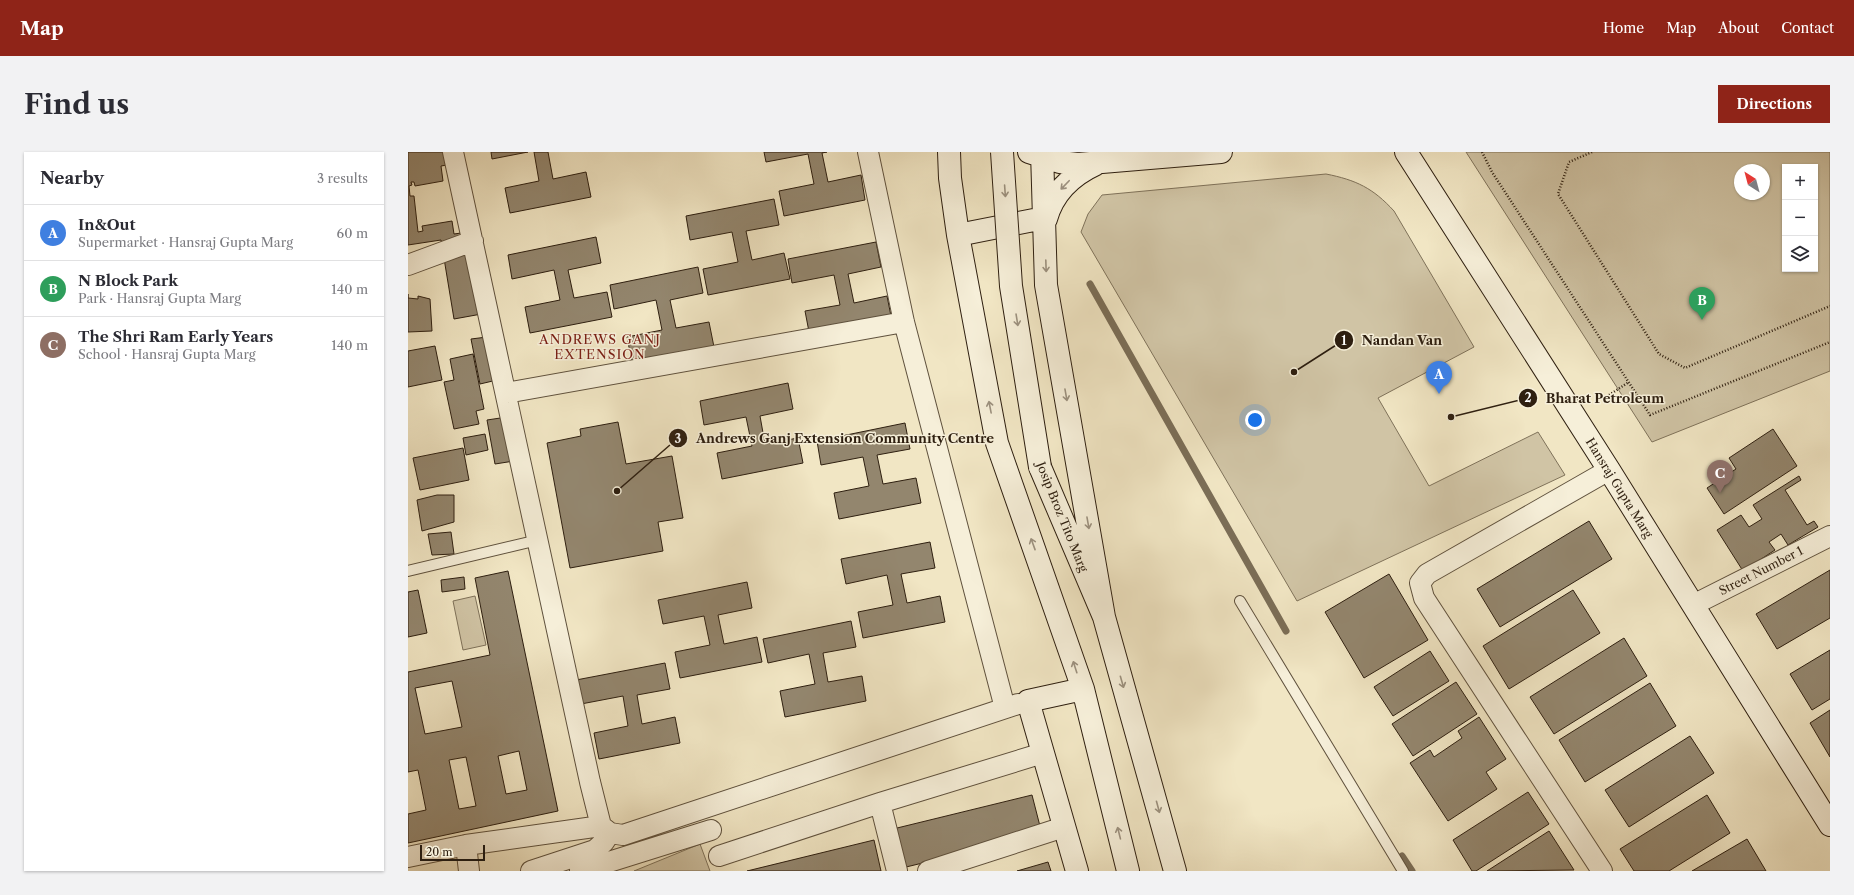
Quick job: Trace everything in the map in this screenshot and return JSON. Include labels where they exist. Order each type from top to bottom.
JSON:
[{"type":"main road","points":[[949,152],[950,178],[958,234],[997,443],[1082,689],[1128,871]]},
{"type":"main road","name":"Josip Broz Tito Marg","points":[[1002,152],[1011,286],[1040,467],[1104,617],[1175,871]]},
{"type":"main road","points":[[1104,617],[1046,285],[1044,223],[1037,154],[1060,162],[1097,164],[1221,152]]},
{"type":"main road","name":"Hansraj Gupta Marg","points":[[1406,152],[1609,470],[1830,825]]},
{"type":"main road","points":[[1044,223],[1058,193],[1076,176],[1097,164]]},
{"type":"main road","points":[[958,234],[1044,223]]},
{"type":"main road","points":[[1077,871],[1028,701],[1082,689]]},
{"type":"street","points":[[453,152],[474,241],[538,540],[606,829],[604,842],[595,850],[531,871]]},
{"type":"street","points":[[868,152],[904,322],[1005,708]]},
{"type":"street","points":[[408,265],[474,241]]},
{"type":"street","points":[[506,393],[904,322]]},
{"type":"street","points":[[1602,871],[1424,598],[1420,582],[1427,574],[1609,470]]},
{"type":"street","name":"Street Number 1","points":[[1693,605],[1830,536]]},
{"type":"street","points":[[408,857],[466,845],[606,829],[623,835],[1028,701]]},
{"type":"street","points":[[705,808],[722,863],[880,803],[1043,753]]},
{"type":"street","points":[[880,803],[897,871]]},
{"type":"street","points":[[928,871],[1064,827]]},
{"type":"street","points":[[580,871],[711,830]]},
{"type":"street","points":[[466,845],[469,871]]},
{"type":"lane","points":[[408,571],[538,540]]},
{"type":"lane","points":[[1240,601],[1403,871]]},
{"type":"path","points":[[1482,152],[1492,172],[1650,414],[1830,342]]},
{"type":"path","points":[[1592,152],[1569,162],[1558,194],[1659,354],[1685,368],[1830,306]]},
{"type":"path","points":[[1609,395],[1629,382]]},
{"type":"shaded area","points":[[1466,152],[1830,152],[1830,371],[1652,442]]},
{"type":"shaded area","points":[[1326,174],[1346,179],[1363,186],[1379,196],[1394,211],[1474,347],[1378,398],[1429,486],[1538,432],[1565,475],[1297,601],[1081,232],[1088,214],[1102,195]]},
{"type":"shaded area","points":[[475,596],[486,645],[463,650],[453,601]]},
{"type":"shaded area","points":[[700,844],[710,871],[634,871]]},
{"type":"building","points":[[408,152],[445,152],[447,165],[441,166],[443,181],[415,186],[414,182],[411,182],[412,185],[409,186],[410,196],[414,196],[418,232],[423,231],[422,226],[452,221],[454,234],[461,233],[487,313],[454,319],[441,240],[408,245]]},
{"type":"building","points":[[491,152],[528,152],[492,159]]},
{"type":"building","points":[[534,152],[548,152],[553,179],[586,172],[591,197],[510,213],[505,188],[539,181]]},
{"type":"building","points":[[764,152],[827,152],[822,153],[828,182],[861,175],[865,200],[784,216],[779,191],[814,184],[808,154],[766,162]]},
{"type":"building","points":[[774,199],[779,225],[746,231],[752,260],[784,253],[790,279],[708,295],[703,269],[738,262],[732,232],[690,240],[686,216]]},
{"type":"building","points":[[596,237],[601,263],[568,270],[574,298],[607,292],[612,317],[530,333],[525,307],[560,300],[554,270],[512,279],[508,255]]},
{"type":"building","points":[[876,242],[881,267],[848,274],[854,303],[887,296],[892,321],[810,337],[805,311],[840,305],[834,275],[792,283],[788,259]]},
{"type":"building","points":[[698,267],[703,293],[670,300],[676,328],[709,322],[714,347],[632,363],[627,337],[662,330],[656,300],[614,309],[610,285]]},
{"type":"building","points":[[418,296],[430,299],[432,331],[408,332],[408,298],[418,299]]},
{"type":"building","points":[[487,337],[497,380],[480,384],[471,339]]},
{"type":"building","points":[[435,346],[442,380],[408,387],[408,351]]},
{"type":"building","points":[[473,354],[484,409],[476,411],[479,424],[454,429],[444,382],[454,380],[450,359]]},
{"type":"building","points":[[788,383],[793,409],[760,416],[765,444],[798,438],[803,463],[722,479],[717,453],[752,446],[746,417],[704,425],[700,401]]},
{"type":"building","points":[[507,417],[514,461],[495,464],[487,420]]},
{"type":"building","points":[[618,422],[626,464],[672,456],[683,518],[658,522],[663,551],[570,568],[547,443],[581,436],[580,429]]},
{"type":"building","points":[[905,423],[910,449],[877,455],[883,484],[916,478],[921,503],[839,519],[834,493],[869,486],[863,457],[821,465],[817,441]]},
{"type":"building","points":[[1773,429],[1797,466],[1724,514],[1707,488],[1736,469],[1729,458]]},
{"type":"building","points":[[485,434],[488,450],[466,455],[463,438]]},
{"type":"building","points":[[463,448],[469,480],[420,490],[413,458]]},
{"type":"building","points":[[1799,476],[1801,480],[1785,490],[1807,525],[1814,521],[1818,527],[1788,545],[1781,534],[1769,542],[1775,550],[1743,571],[1717,530],[1741,515],[1749,527],[1762,519],[1753,505]]},
{"type":"building","points":[[437,495],[454,495],[454,522],[422,531],[417,500]]},
{"type":"building","points":[[1589,521],[1612,559],[1500,627],[1477,589]]},
{"type":"building","points":[[451,532],[454,554],[432,555],[428,534]]},
{"type":"building","points":[[930,542],[935,568],[901,574],[907,603],[940,596],[945,622],[863,638],[858,612],[893,605],[887,575],[846,584],[841,559]]},
{"type":"building","points":[[1830,570],[1830,618],[1777,649],[1756,614]]},
{"type":"building","points":[[508,571],[558,811],[408,843],[408,814],[426,810],[418,770],[408,772],[408,672],[490,655],[475,578]],"holes":[[[452,681],[462,727],[425,734],[415,688]],[[519,751],[527,790],[506,794],[498,756]],[[466,757],[476,806],[459,809],[449,760]]]},
{"type":"building","points":[[1389,574],[1428,640],[1364,678],[1325,612]]},
{"type":"building","points":[[464,577],[465,589],[442,592],[441,580]]},
{"type":"building","points":[[747,582],[752,608],[718,615],[724,644],[757,637],[762,662],[680,678],[675,652],[710,645],[704,616],[663,624],[658,600]]},
{"type":"building","points":[[418,590],[427,633],[408,637],[408,592]]},
{"type":"building","points":[[1573,590],[1600,633],[1509,689],[1483,646]]},
{"type":"building","points":[[851,621],[856,647],[823,653],[828,682],[862,676],[866,701],[785,717],[780,691],[815,684],[809,654],[768,663],[763,639]]},
{"type":"building","points":[[1624,638],[1647,676],[1554,734],[1530,697]]},
{"type":"building","points":[[1830,650],[1830,699],[1812,710],[1790,674]]},
{"type":"building","points":[[1430,651],[1449,681],[1393,716],[1374,687]]},
{"type":"building","points":[[665,663],[670,689],[637,695],[642,724],[675,717],[680,743],[599,759],[594,733],[628,726],[623,696],[581,704],[576,680]]},
{"type":"building","points":[[1456,682],[1477,714],[1413,756],[1392,724]]},
{"type":"building","points":[[1650,683],[1676,726],[1585,782],[1559,740]]},
{"type":"building","points":[[1830,710],[1830,757],[1810,723]]},
{"type":"building","points":[[1479,717],[1506,759],[1486,772],[1497,789],[1448,821],[1410,763],[1430,750],[1434,757],[1462,738],[1458,731]]},
{"type":"building","points":[[1690,736],[1714,773],[1629,827],[1605,790]]},
{"type":"building","points":[[1528,792],[1549,824],[1476,871],[1472,871],[1453,840]]},
{"type":"building","points":[[1032,795],[1042,834],[902,868],[893,829]]},
{"type":"building","points":[[1707,795],[1730,833],[1669,871],[1634,871],[1620,849]]},
{"type":"building","points":[[1549,831],[1574,870],[1487,871]]},
{"type":"building","points":[[1747,839],[1766,871],[1692,871]]},
{"type":"building","points":[[874,840],[881,871],[747,871]]},
{"type":"building","points":[[1048,862],[1051,871],[1017,871]]},
{"type":"waterway","points":[[1090,284],[1286,631]]},
{"type":"waterway","points":[[1402,856],[1412,871]]},
{"type":"place","name":"N Block Park","points":[[1702,320]]},
{"type":"place","name":"Nandan Van","points":[[1294,372]]},
{"type":"place","name":"In&Out","points":[[1439,394]]},
{"type":"place","name":"Bharat Petroleum","points":[[1451,417]]},
{"type":"place","name":"Andrews Ganj Extension Community Centre","points":[[617,491]]},
{"type":"place","name":"The Shri Ram Early Years","points":[[1720,493]]},
{"type":"district","name":"ANDREWS GANJ EXTENSION","points":[[600,346]]}]
